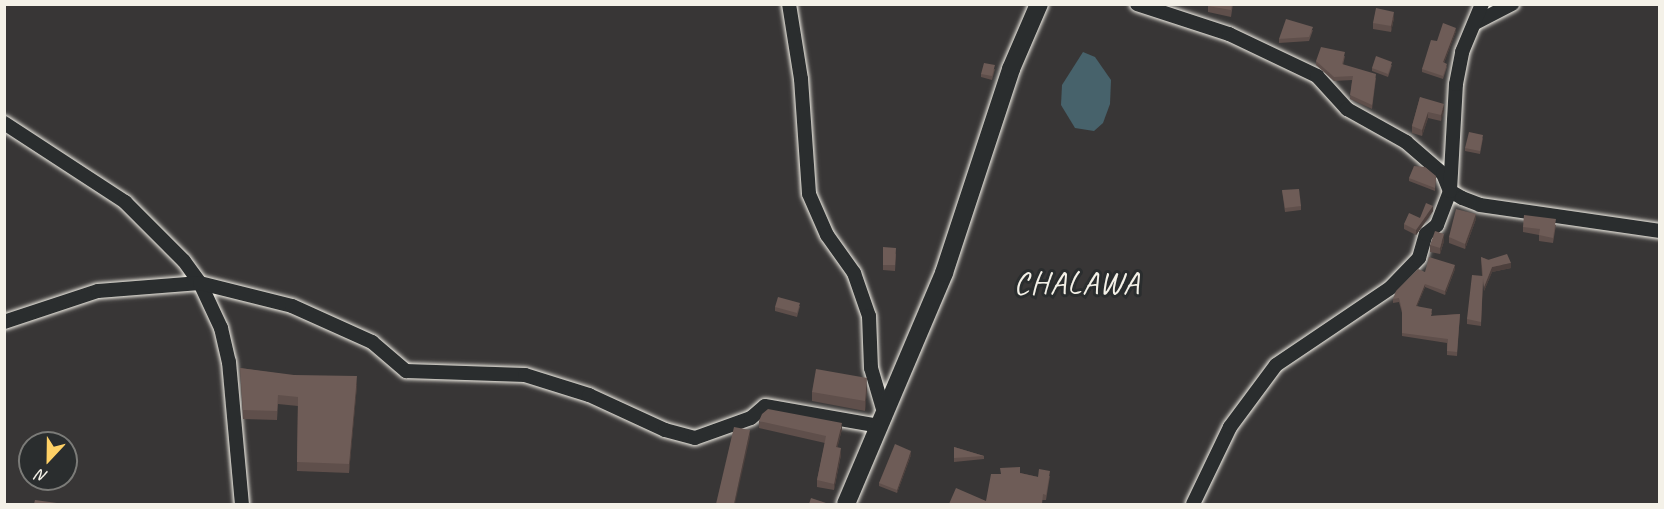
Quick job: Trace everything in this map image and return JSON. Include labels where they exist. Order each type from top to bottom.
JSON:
[{"type":"street","points":[[789,4],[801,79],[809,194],[827,235],[854,273],[870,316],[871,368],[883,421]]},
{"type":"street","points":[[846,504],[944,273],[1008,79],[1039,4]]},
{"type":"street","points":[[1137,4],[1229,34],[1317,76],[1347,109],[1406,142],[1443,174],[1450,191],[1480,205],[1659,231]]},
{"type":"street","points":[[1192,504],[1221,442],[1250,397],[1284,357],[1400,280],[1419,258],[1426,234],[1437,225],[1450,191],[1456,84],[1462,52],[1482,4]]},
{"type":"street","points":[[1475,23],[1512,4]]},
{"type":"street","points":[[4,123],[125,202],[184,261],[200,283],[221,328],[229,362],[242,504]]},
{"type":"street","points":[[4,322],[98,291],[200,283],[292,306],[372,342],[406,371],[495,373],[543,379],[590,395],[665,430],[695,438],[751,418],[765,406],[883,421]]},
{"type":"water","points":[[1083,52],[1095,57],[1111,80],[1110,104],[1103,123],[1094,131],[1075,128],[1061,105],[1062,85]]},
{"type":"building","points":[[1208,4],[1232,4],[1231,10],[1208,6]]},
{"type":"building","points":[[1376,8],[1394,12],[1391,26],[1373,23]]},
{"type":"building","points":[[1286,19],[1313,27],[1309,37],[1279,39]]},
{"type":"building","points":[[1443,23],[1456,28],[1443,62],[1447,64],[1443,76],[1422,69],[1431,40],[1437,41]]},
{"type":"building","points":[[1321,47],[1345,52],[1342,64],[1376,74],[1372,105],[1350,95],[1353,76],[1334,77],[1316,61]]},
{"type":"building","points":[[1376,56],[1392,62],[1388,74],[1372,68]]},
{"type":"building","points":[[984,63],[995,65],[992,76],[981,74]]},
{"type":"building","points":[[1420,97],[1444,104],[1441,115],[1428,112],[1422,130],[1412,126]]},
{"type":"building","points":[[1469,132],[1483,135],[1480,151],[1465,148]]},
{"type":"building","points":[[1414,166],[1425,167],[1436,176],[1435,188],[1409,178]]},
{"type":"building","points":[[1299,189],[1301,206],[1285,208],[1282,190]]},
{"type":"building","points":[[1426,203],[1433,206],[1416,230],[1404,224],[1409,213],[1420,218]]},
{"type":"building","points":[[1456,209],[1476,214],[1465,244],[1449,237]]},
{"type":"building","points":[[1524,215],[1556,219],[1553,238],[1539,235],[1540,229],[1523,227]]},
{"type":"building","points":[[1435,231],[1444,234],[1440,248],[1430,245]]},
{"type":"building","points":[[883,247],[896,248],[895,265],[883,265]]},
{"type":"building","points":[[1507,254],[1511,263],[1492,267],[1484,287],[1483,278],[1481,322],[1467,319],[1472,275],[1483,276],[1481,257],[1488,260]]},
{"type":"building","points":[[1429,257],[1455,265],[1445,291],[1425,284],[1416,306],[1432,309],[1431,316],[1460,314],[1457,352],[1447,351],[1448,339],[1402,333],[1402,310],[1399,298],[1393,299],[1396,291],[1418,269],[1425,272]]},
{"type":"building","points":[[778,297],[800,303],[797,313],[775,307]]},
{"type":"building","points":[[240,368],[294,375],[357,376],[349,464],[297,462],[298,397],[278,395],[277,411],[243,410]]},
{"type":"building","points":[[816,369],[867,378],[865,401],[812,392]]},
{"type":"building","points":[[768,409],[842,423],[836,447],[841,448],[834,484],[817,480],[826,436],[759,421]]},
{"type":"building","points":[[734,427],[750,430],[734,504],[716,504]]},
{"type":"building","points":[[895,444],[911,451],[897,490],[879,483]]},
{"type":"building","points":[[954,447],[984,456],[954,458]]},
{"type":"building","points":[[1020,467],[1020,473],[1038,477],[1039,469],[1050,471],[1042,504],[949,504],[956,488],[986,501],[991,474],[1001,474],[1000,468]]},
{"type":"building","points":[[811,498],[826,503],[809,504]]},
{"type":"building","points":[[35,500],[64,504],[34,504]]},
{"type":"district","name":"CHALAWA","points":[[1077,283]]}]
